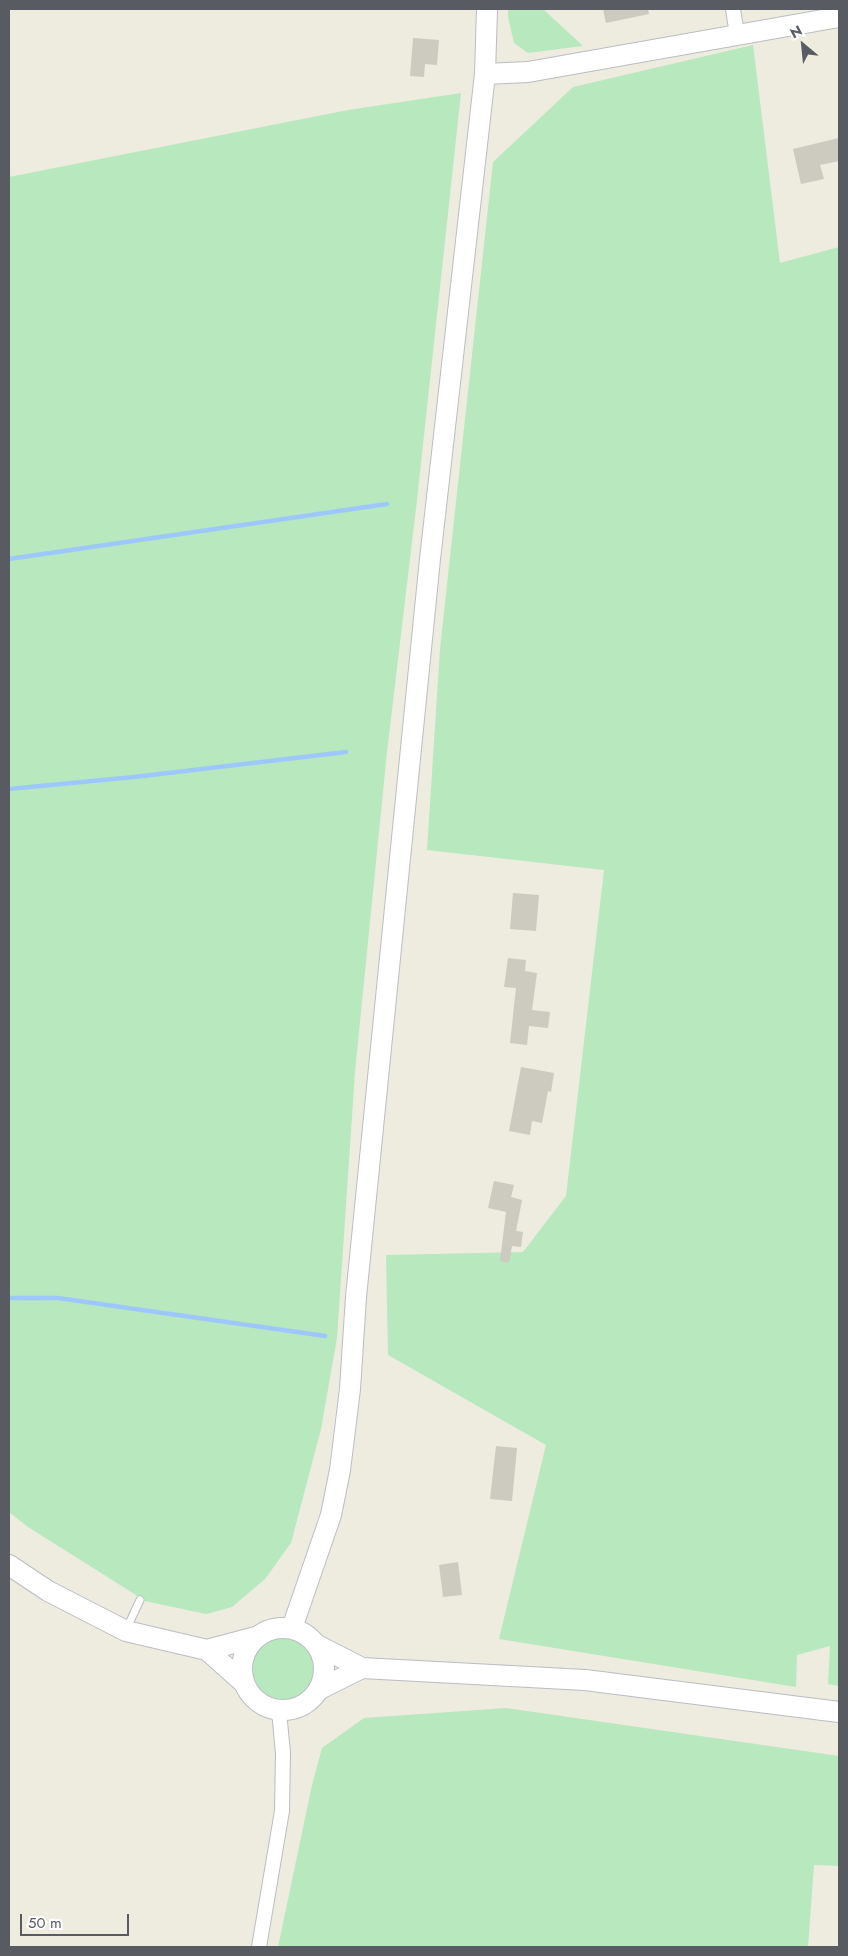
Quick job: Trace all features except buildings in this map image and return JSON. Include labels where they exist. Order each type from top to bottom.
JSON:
[{"type":"street","points":[[292,1628],[331,1515],[341,1461],[350,1389],[356,1297],[430,559],[485,74],[487,9]]},
{"type":"street","points":[[733,9],[738,35]]},
{"type":"street","points":[[485,74],[528,72],[839,17]]},
{"type":"street","points":[[9,1565],[48,1591],[126,1631],[207,1650],[256,1637],[267,1631],[279,1628],[292,1628],[302,1632],[318,1645],[362,1668],[585,1680],[839,1712]]},
{"type":"street","points":[[256,1637],[242,1659],[241,1671],[249,1694],[257,1702],[268,1708],[279,1711],[303,1706],[320,1689],[362,1668]]},
{"type":"street","points":[[318,1645],[325,1665],[320,1689]]},
{"type":"street","points":[[207,1650],[244,1683]]},
{"type":"street","points":[[259,1947],[282,1811],[283,1753],[279,1711]]},
{"type":"lane","points":[[126,1631],[140,1600]]},
{"type":"green space","points":[[508,9],[543,9],[583,46],[528,53],[514,43]]},
{"type":"green space","points":[[753,45],[780,263],[839,247],[839,1686],[828,1684],[830,1646],[797,1655],[796,1687],[499,1639],[546,1445],[388,1355],[386,1255],[523,1252],[566,1196],[604,870],[427,850],[440,649],[493,162],[573,87]]},
{"type":"green space","points":[[461,93],[417,500],[387,752],[355,1072],[337,1338],[321,1429],[291,1543],[265,1579],[232,1607],[206,1614],[140,1600],[136,1595],[28,1527],[9,1512],[9,177],[348,110]]},
{"type":"green space","points":[[290,1635],[308,1644],[315,1655],[317,1668],[315,1681],[308,1692],[297,1699],[278,1701],[260,1692],[253,1681],[251,1662],[260,1644],[271,1637]]},
{"type":"green space","points":[[506,1708],[839,1756],[839,1866],[814,1865],[808,1947],[278,1947],[312,1785],[322,1748],[364,1718]]},
{"type":"waterway","points":[[9,559],[387,504]]},
{"type":"waterway","points":[[9,789],[134,777],[346,752]]},
{"type":"waterway","points":[[9,1298],[58,1298],[325,1336]]}]
